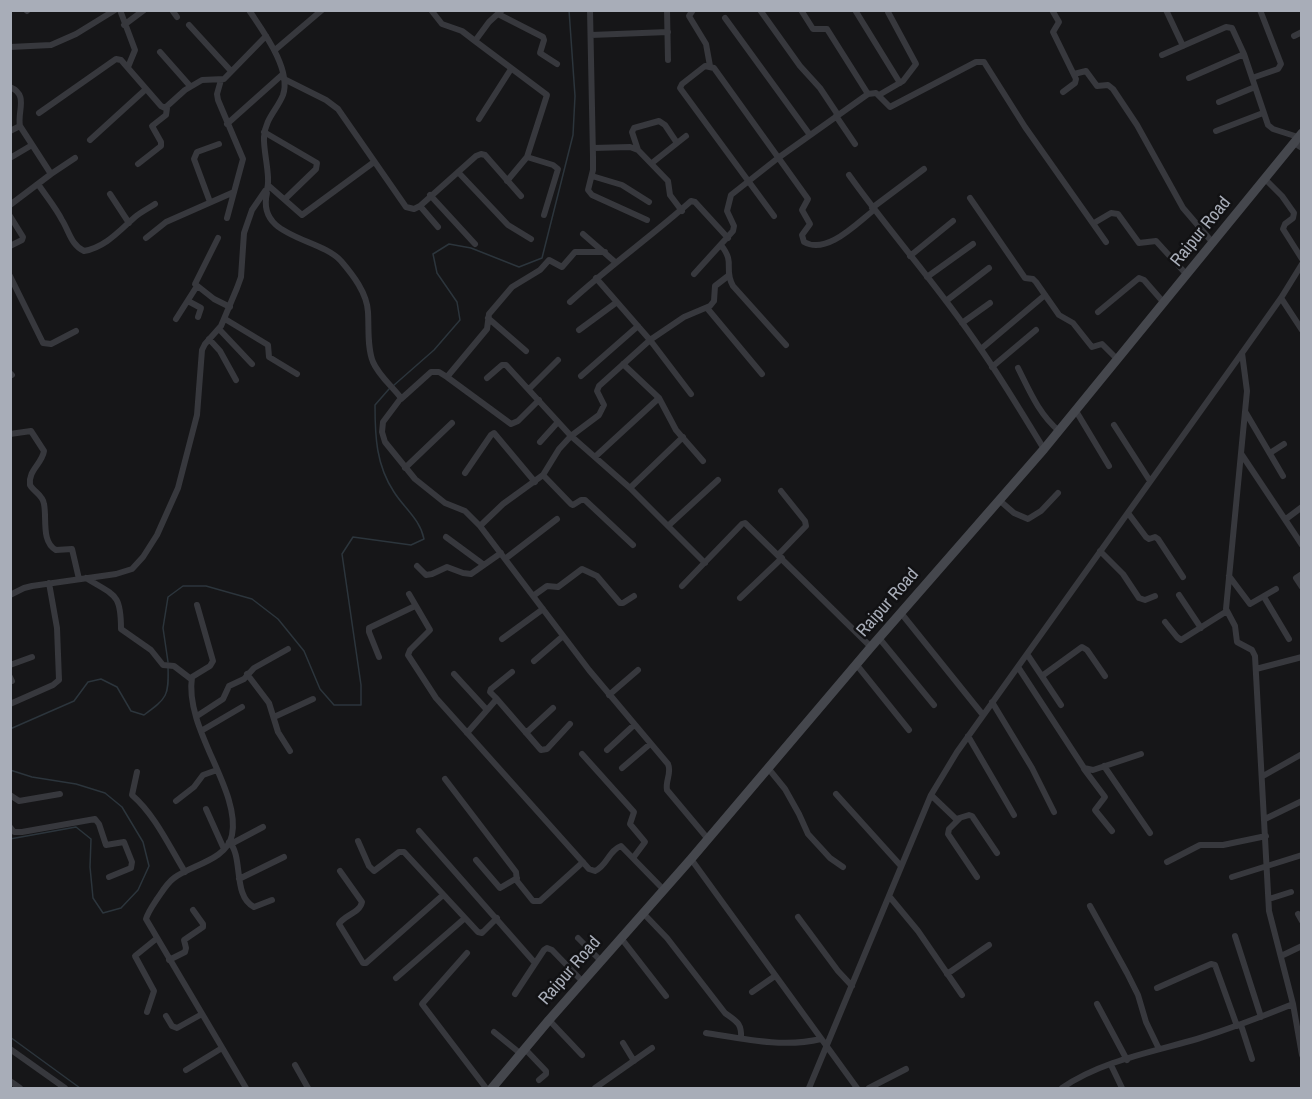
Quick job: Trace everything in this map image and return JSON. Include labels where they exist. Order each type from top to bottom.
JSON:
[{"type":"main road","name":"Raipur Road","points":[[492,1089],[871,646],[1044,449],[1299,140]]},
{"type":"street","points":[[10,47],[51,45],[75,34],[101,14],[115,10]]},
{"type":"street","points":[[120,10],[135,50],[128,68]]},
{"type":"street","points":[[124,25],[144,10]]},
{"type":"street","points":[[172,10],[177,16]]},
{"type":"street","points":[[249,10],[274,50],[284,76],[282,95],[268,118],[264,132],[267,189],[265,205],[272,220],[284,230],[334,255],[360,288],[368,309],[373,362],[401,399]]},
{"type":"street","points":[[274,50],[322,10]]},
{"type":"street","points":[[431,10],[442,24],[462,31],[547,96],[527,157],[507,181]]},
{"type":"street","points":[[590,10],[593,148],[592,176],[587,187],[592,195],[647,220]]},
{"type":"street","points":[[667,10],[668,60]]},
{"type":"street","points":[[693,10],[689,16],[706,44],[710,66],[808,199],[802,210],[810,224],[802,236],[806,244],[828,244],[924,169]]},
{"type":"street","points":[[760,10],[800,66],[820,88],[855,144]]},
{"type":"street","points":[[801,10],[813,29],[827,29],[868,94]]},
{"type":"street","points":[[855,10],[900,83]]},
{"type":"street","points":[[1052,10],[1059,22],[1053,32],[1074,74],[1075,83],[1063,92]]},
{"type":"street","points":[[1166,10],[1184,46]]},
{"type":"street","points":[[1252,78],[1278,69],[1281,64],[1260,10]]},
{"type":"street","points":[[475,41],[489,22],[500,12],[544,38],[540,53],[557,64]]},
{"type":"street","points":[[879,95],[900,83],[916,63],[888,12]]},
{"type":"street","points":[[725,18],[810,135]]},
{"type":"street","points":[[189,25],[231,72]]},
{"type":"street","points":[[1162,55],[1230,27],[1234,29],[1270,128],[1299,140]]},
{"type":"street","points":[[591,35],[668,32]]},
{"type":"street","points":[[1294,36],[1302,32]]},
{"type":"street","points":[[227,218],[243,159],[217,97],[221,80],[266,36]]},
{"type":"street","points":[[160,52],[190,86]]},
{"type":"street","points":[[1189,78],[1244,54]]},
{"type":"street","points":[[39,113],[113,60],[121,60],[161,106],[167,108]]},
{"type":"street","points":[[694,274],[728,238],[734,228],[727,211],[730,197],[778,158],[868,94],[879,95],[892,107],[976,62],[984,62],[1025,127],[1106,242]]},
{"type":"street","points":[[710,66],[705,66],[680,88],[774,216]]},
{"type":"street","points":[[479,119],[511,69]]},
{"type":"street","points":[[1074,74],[1086,71],[1097,86],[1108,85],[1113,89],[1137,125],[1184,208],[1213,243]]},
{"type":"street","points":[[227,124],[284,76]]},
{"type":"street","points":[[284,76],[338,109],[404,206],[414,209],[420,206],[430,195],[481,154],[485,155],[521,196]]},
{"type":"street","points":[[138,164],[161,146],[152,126],[166,115],[167,108],[190,86],[206,79],[221,80]]},
{"type":"street","points":[[10,87],[17,91],[23,102],[19,118],[20,126],[51,174]]},
{"type":"street","points":[[1219,102],[1255,87]]},
{"type":"street","points":[[90,140],[146,89]]},
{"type":"street","points":[[1216,131],[1263,113]]},
{"type":"street","points":[[638,150],[633,129],[659,121],[665,125],[677,143]]},
{"type":"street","points":[[10,131],[20,126]]},
{"type":"street","points":[[264,132],[317,163],[316,169],[285,199]]},
{"type":"street","points":[[652,163],[686,136]]},
{"type":"street","points":[[210,202],[194,159],[197,152],[219,144]]},
{"type":"street","points":[[10,158],[32,145]]},
{"type":"street","points":[[593,148],[630,147],[638,150],[669,183],[670,196],[682,211]]},
{"type":"street","points":[[527,157],[553,165],[558,169],[544,215]]},
{"type":"street","points":[[10,205],[75,158]]},
{"type":"street","points":[[267,189],[285,199],[302,214],[374,162]]},
{"type":"street","points":[[458,172],[508,225],[531,239]]},
{"type":"street","points":[[849,175],[981,349],[1044,449]]},
{"type":"street","points":[[592,176],[622,185],[649,202]]},
{"type":"street","points":[[1265,179],[1282,196],[1294,213],[1294,218],[1285,224],[1283,229],[1302,259]]},
{"type":"street","points":[[38,184],[62,219],[71,238],[82,250],[93,248],[117,235],[137,215],[155,204]]},
{"type":"street","points":[[10,595],[24,588],[117,574],[132,569],[157,535],[181,479],[197,416],[202,350],[219,329],[230,307],[241,277],[244,233],[252,210],[261,193],[267,189]]},
{"type":"street","points":[[147,238],[166,222],[234,192]]},
{"type":"street","points":[[110,194],[129,223]]},
{"type":"street","points":[[430,195],[475,244]]},
{"type":"street","points":[[970,198],[1025,278],[1034,280],[1059,315],[1073,323],[1092,346],[1095,348],[1102,344],[1118,360]]},
{"type":"street","points":[[570,302],[615,262],[682,211],[690,202],[695,201],[728,238]]},
{"type":"street","points":[[420,206],[438,227]]},
{"type":"street","points":[[1094,223],[1111,213],[1118,214],[1139,243],[1156,241],[1187,275]]},
{"type":"street","points":[[10,216],[23,237],[22,240],[10,246]]},
{"type":"street","points":[[910,256],[953,221]]},
{"type":"street","points":[[583,234],[615,262]]},
{"type":"street","points":[[218,238],[195,281],[197,286],[214,299],[230,307]]},
{"type":"street","points":[[927,277],[973,244]]},
{"type":"street","points":[[721,245],[729,258],[729,276],[738,292],[786,345]]},
{"type":"street","points":[[447,376],[487,328],[488,318],[512,287],[540,270],[549,260],[562,267],[575,252],[604,252]]},
{"type":"street","points":[[809,1089],[931,795],[968,736],[1281,298],[1302,264]]},
{"type":"street","points":[[946,301],[990,268]]},
{"type":"street","points":[[10,276],[43,343],[51,344],[76,331]]},
{"type":"street","points":[[480,526],[503,504],[543,475],[555,454],[571,436],[603,409],[604,402],[597,393],[597,388],[650,340],[684,317],[707,308],[714,301],[715,285],[729,276]]},
{"type":"street","points":[[596,278],[650,340],[691,394]]},
{"type":"street","points":[[1098,312],[1140,278],[1164,303]]},
{"type":"street","points":[[176,319],[197,286]]},
{"type":"street","points":[[981,349],[1045,295]]},
{"type":"street","points":[[1281,298],[1302,330]]},
{"type":"street","points":[[188,301],[201,308],[198,317]]},
{"type":"street","points":[[579,330],[617,302]]},
{"type":"street","points":[[962,323],[990,303]]},
{"type":"street","points":[[707,308],[762,374]]},
{"type":"street","points":[[488,318],[526,351]]},
{"type":"street","points":[[225,319],[268,345],[269,357],[297,374]]},
{"type":"street","points":[[581,376],[638,326]]},
{"type":"street","points":[[219,329],[252,364]]},
{"type":"street","points":[[992,367],[1036,330]]},
{"type":"street","points":[[209,339],[220,351],[236,380]]},
{"type":"street","points":[[1242,353],[1247,377],[1245,412],[1226,604],[1235,627],[1238,644],[1252,650],[1254,654],[1270,918],[1293,1004],[1302,1055]]},
{"type":"street","points":[[529,389],[558,360]]},
{"type":"street","points":[[622,364],[659,398],[667,416],[703,461]]},
{"type":"street","points":[[487,378],[501,366],[506,365],[571,436],[630,488],[705,563]]},
{"type":"street","points":[[1018,368],[1045,419],[1059,431]]},
{"type":"street","points":[[539,400],[519,421],[511,424],[447,376],[431,372],[401,399],[386,417],[382,432],[385,442],[405,468],[445,503],[465,511],[480,526],[609,695],[669,767],[666,785],[668,792],[708,839]]},
{"type":"street","points":[[596,456],[659,398]]},
{"type":"street","points":[[1076,411],[1109,466]]},
{"type":"street","points":[[1245,412],[1283,476]]},
{"type":"street","points":[[540,442],[558,422]]},
{"type":"street","points":[[405,468],[453,423]]},
{"type":"street","points":[[1114,425],[1150,482]]},
{"type":"street","points":[[10,434],[31,431],[44,451],[43,457],[30,475],[30,485],[44,501],[45,525],[50,544],[56,550],[72,549],[82,578],[117,598],[120,605],[120,628],[151,650],[163,665],[174,666],[191,679],[201,731],[227,796],[231,815],[230,843],[234,849],[239,879],[246,900],[251,906],[272,900]]},
{"type":"street","points":[[465,473],[494,433],[535,482]]},
{"type":"street","points":[[630,488],[683,437]]},
{"type":"street","points":[[1270,453],[1284,444]]},
{"type":"street","points":[[1242,454],[1302,545]]},
{"type":"street","points":[[543,475],[571,504],[575,505],[584,500],[633,545]]},
{"type":"street","points":[[668,526],[718,480]]},
{"type":"street","points":[[741,598],[806,526],[805,521],[781,491]]},
{"type":"street","points":[[999,500],[1014,513],[1028,519],[1041,511],[1058,493]]},
{"type":"street","points":[[1286,519],[1302,507]]},
{"type":"street","points":[[1128,513],[1146,537],[1158,539],[1183,577]]},
{"type":"street","points":[[417,566],[423,574],[429,575],[447,567],[471,573],[503,556],[557,519]]},
{"type":"street","points":[[682,586],[744,523],[749,525],[871,646]]},
{"type":"street","points":[[446,537],[484,565]]},
{"type":"street","points":[[1101,551],[1123,574],[1139,598],[1145,600],[1155,596]]},
{"type":"street","points":[[533,596],[547,586],[561,586],[582,569],[597,576],[620,603],[634,596]]},
{"type":"street","points":[[1302,573],[1296,578],[1302,588]]},
{"type":"street","points":[[1229,576],[1249,604],[1276,589]]},
{"type":"street","points":[[10,704],[53,685],[59,680],[57,628],[49,583]]},
{"type":"street","points":[[409,594],[429,631],[410,650],[409,656],[436,698],[590,869],[597,871],[619,846],[625,848],[663,889]]},
{"type":"street","points":[[1179,595],[1201,628]]},
{"type":"street","points":[[1264,597],[1289,639]]},
{"type":"street","points":[[191,679],[210,666],[213,661],[197,605]]},
{"type":"street","points":[[379,657],[369,628],[415,606]]},
{"type":"street","points":[[502,639],[543,609]]},
{"type":"street","points":[[1165,622],[1181,640],[1227,611]]},
{"type":"street","points":[[901,613],[983,715]]},
{"type":"street","points":[[534,661],[563,636]]},
{"type":"street","points":[[879,638],[934,705]]},
{"type":"street","points":[[1042,676],[1082,647],[1087,650],[1105,676]]},
{"type":"street","points":[[197,716],[223,699],[227,688],[288,650]]},
{"type":"street","points":[[1027,654],[1061,705]]},
{"type":"street","points":[[10,665],[32,657]]},
{"type":"street","points":[[1256,669],[1302,657]]},
{"type":"street","points":[[856,664],[909,730]]},
{"type":"street","points":[[1017,667],[1105,797],[1095,810],[1112,831]]},
{"type":"street","points":[[609,695],[638,670]]},
{"type":"street","points":[[512,672],[490,692],[543,751],[570,724]]},
{"type":"street","points":[[247,674],[268,703],[278,732],[290,751]]},
{"type":"street","points":[[454,674],[487,710]]},
{"type":"street","points":[[467,733],[496,698]]},
{"type":"street","points":[[274,717],[313,699]]},
{"type":"street","points":[[992,702],[1032,768],[1054,812]]},
{"type":"street","points":[[201,731],[242,706]]},
{"type":"street","points":[[526,733],[553,708]]},
{"type":"street","points":[[607,750],[634,725]]},
{"type":"street","points":[[968,736],[1014,815]]},
{"type":"street","points":[[622,768],[650,744]]},
{"type":"street","points":[[582,754],[634,812],[630,824],[645,842],[633,858]]},
{"type":"street","points":[[1084,768],[1090,771],[1141,754]]},
{"type":"street","points":[[1263,776],[1302,754]]},
{"type":"street","points":[[1104,766],[1150,833]]},
{"type":"street","points":[[768,768],[785,789],[808,834],[830,858],[843,867]]},
{"type":"street","points":[[176,801],[194,787],[203,775],[217,770]]},
{"type":"street","points":[[137,772],[132,795],[140,801],[155,821],[185,872]]},
{"type":"street","points":[[445,779],[516,872],[517,881],[533,901],[538,902],[583,862]]},
{"type":"street","points":[[10,795],[19,801],[60,794]]},
{"type":"street","points":[[836,794],[901,866]]},
{"type":"street","points":[[931,795],[954,818],[959,819]]},
{"type":"street","points":[[1265,819],[1302,801]]},
{"type":"street","points":[[206,809],[224,849]]},
{"type":"street","points":[[977,877],[948,834],[949,829],[959,819],[972,816],[997,854]]},
{"type":"street","points":[[10,827],[14,832],[22,832],[95,819],[106,845],[124,842],[132,862],[131,868],[109,877]]},
{"type":"street","points":[[246,1089],[156,939],[147,922],[147,916],[170,882],[215,856],[230,843],[263,827]]},
{"type":"street","points":[[419,831],[535,963]]},
{"type":"street","points":[[1167,862],[1205,844],[1223,845],[1266,836]]},
{"type":"street","points":[[357,842],[372,870],[378,870],[403,851],[480,933],[497,918]]},
{"type":"street","points":[[1233,877],[1302,855]]},
{"type":"street","points":[[239,879],[284,857]]},
{"type":"street","points":[[691,859],[857,1089]]},
{"type":"street","points":[[476,860],[500,888],[517,878]]},
{"type":"street","points":[[340,871],[362,902],[360,908],[341,920],[339,924],[363,963],[366,963],[443,895]]},
{"type":"street","points":[[1269,899],[1291,892]]},
{"type":"street","points":[[889,896],[918,931],[962,995]]},
{"type":"street","points":[[1090,906],[1131,980],[1146,1022],[1159,1049]]},
{"type":"street","points":[[169,960],[185,952],[184,940],[204,927],[193,910]]},
{"type":"street","points":[[643,913],[666,938],[724,1013],[737,1020],[741,1028],[741,1038]]},
{"type":"street","points":[[1298,914],[1302,921]]},
{"type":"street","points":[[798,917],[852,986]]},
{"type":"street","points":[[396,978],[465,918]]},
{"type":"street","points":[[1235,936],[1261,1017]]},
{"type":"street","points":[[578,938],[601,961]]},
{"type":"street","points":[[621,938],[666,996]]},
{"type":"street","points":[[147,1012],[154,991],[135,956],[156,939]]},
{"type":"street","points":[[947,974],[989,945]]},
{"type":"street","points":[[1281,956],[1302,946]]},
{"type":"street","points":[[515,994],[544,950],[549,948],[583,982]]},
{"type":"street","points":[[467,953],[422,1004],[486,1089]]},
{"type":"street","points":[[1157,988],[1211,964],[1215,965],[1252,1059]]},
{"type":"street","points":[[752,992],[775,976]]},
{"type":"street","points":[[1097,1004],[1127,1060]]},
{"type":"street","points":[[1062,1089],[1092,1072],[1111,1065],[1239,1025],[1293,1004]]},
{"type":"street","points":[[166,1016],[172,1026],[177,1028],[202,1014]]},
{"type":"street","points":[[549,1020],[582,1055]]},
{"type":"street","points":[[494,1032],[523,1051],[546,1071],[546,1074],[539,1080]]},
{"type":"street","points":[[706,1033],[794,1044],[821,1039]]},
{"type":"street","points":[[623,1043],[634,1061]]},
{"type":"street","points":[[186,1070],[222,1048]]},
{"type":"street","points":[[595,1089],[652,1048]]},
{"type":"street","points":[[10,1049],[65,1089]]},
{"type":"street","points":[[295,1065],[308,1089]]},
{"type":"street","points":[[1111,1065],[1122,1089]]},
{"type":"street","points":[[869,1089],[906,1068]]},
{"type":"street","points":[[10,1081],[21,1089]]},
{"type":"waterway","points":[[393,386],[434,350],[460,320],[457,302],[437,273],[433,254],[449,244],[471,248],[519,267],[542,258],[573,135],[575,96],[569,10]]},
{"type":"waterway","points":[[168,662],[163,628],[168,597],[183,586],[206,586],[252,599],[278,619],[304,651],[320,689],[334,705],[361,705],[361,685],[342,554],[353,537],[411,545],[424,539],[415,520],[388,482],[380,461],[376,439],[375,405],[389,389]]},
{"type":"waterway","points":[[10,729],[74,701],[88,682],[101,679],[117,687],[131,711],[144,715],[165,696],[168,667]]},
{"type":"waterway","points":[[10,770],[32,777],[76,784],[105,793],[122,807],[143,842],[149,866],[138,890],[121,908],[103,913],[93,898],[90,867],[91,839],[76,827],[10,839]]},
{"type":"waterway","points":[[10,1037],[80,1088]]}]
